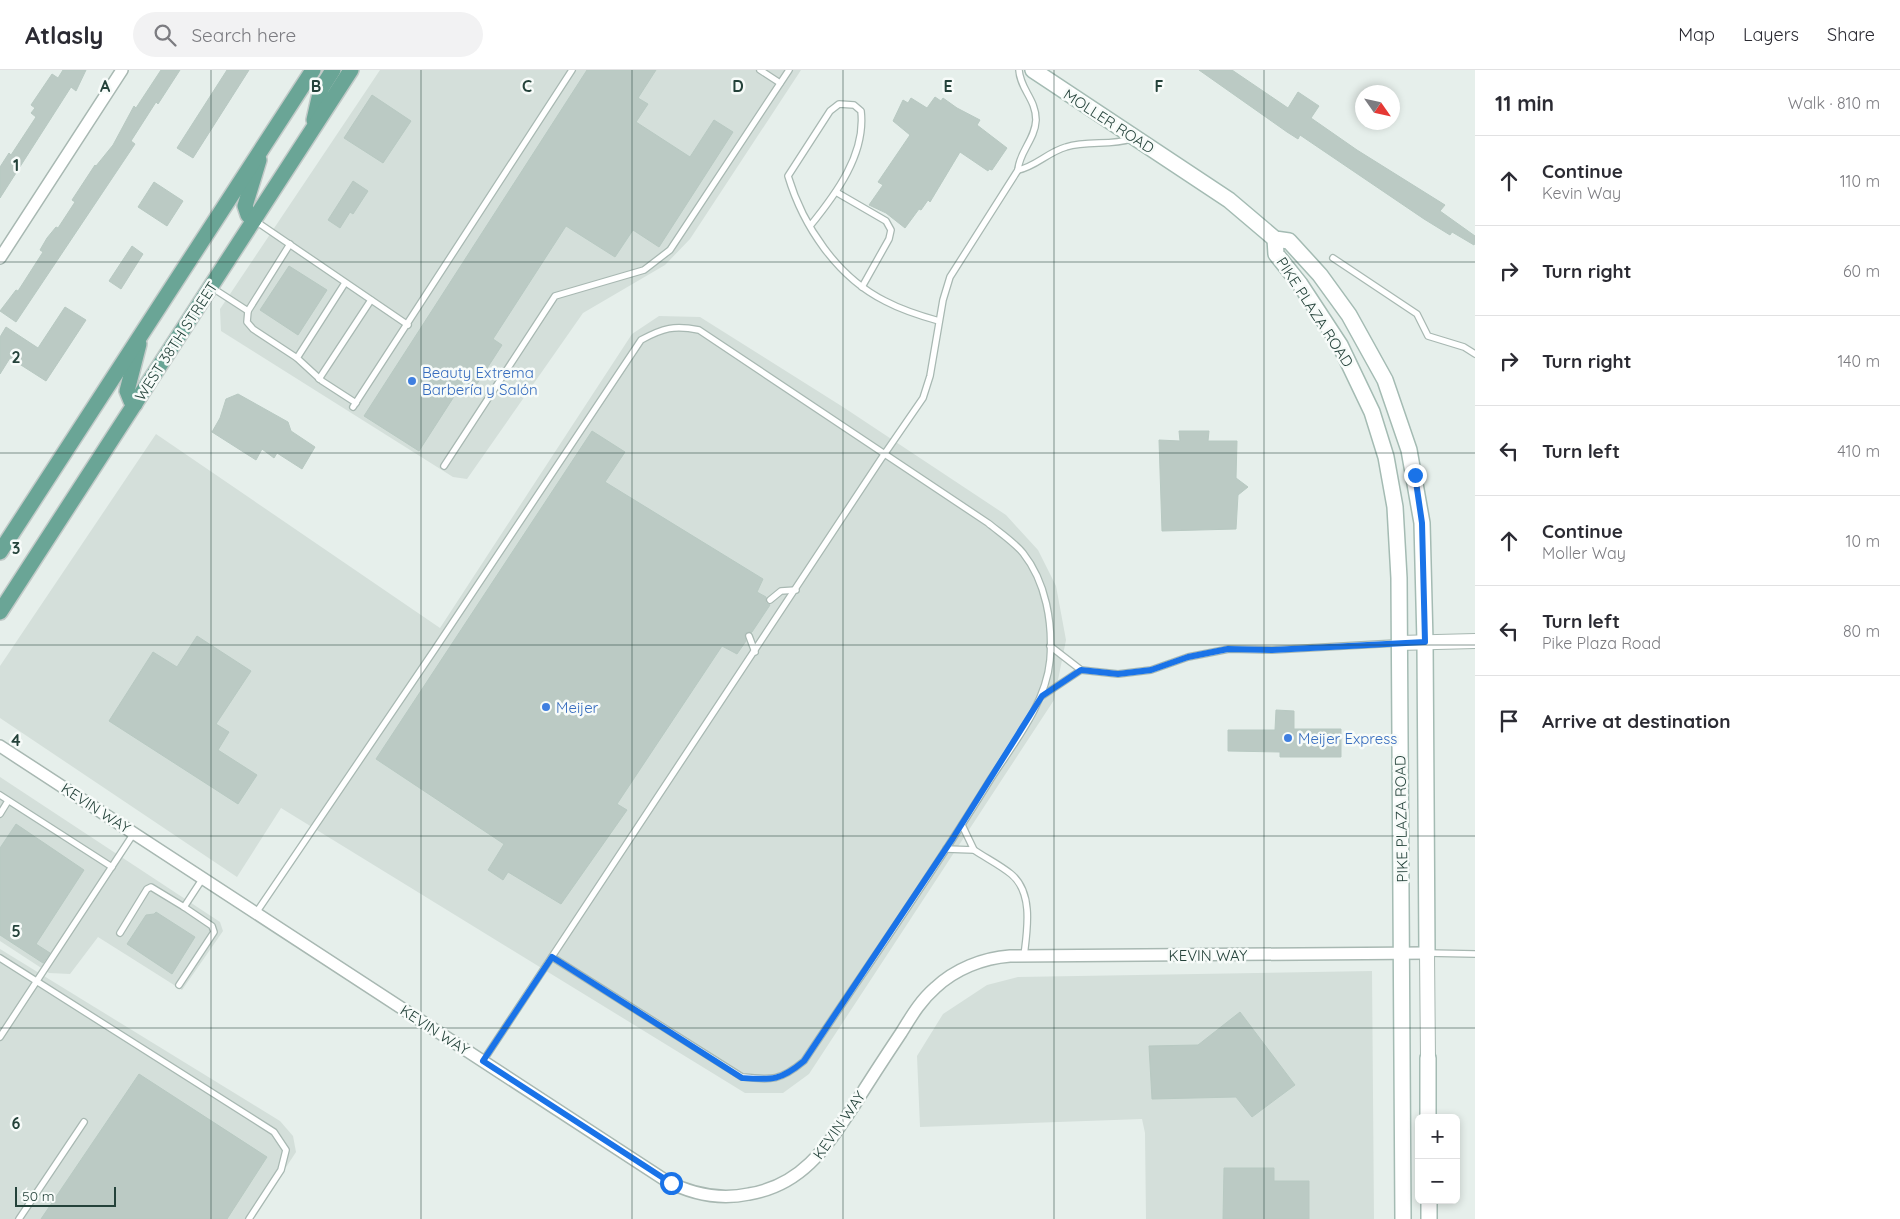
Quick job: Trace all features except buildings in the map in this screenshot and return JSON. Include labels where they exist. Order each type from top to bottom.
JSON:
[{"type":"main road","points":[[0,552],[313,70]]},
{"type":"main road","points":[[313,129],[321,89],[333,70]]},
{"type":"main road","name":"WEST 38TH STREET","points":[[0,612],[351,70]]},
{"type":"main road","name":"MOLLER ROAD","points":[[1033,70],[1186,171]]},
{"type":"main road","points":[[254,220],[248,215],[245,206],[264,144]]},
{"type":"main road","name":"PIKE PLAZA ROAD","points":[[1186,171],[1229,200],[1275,239],[1289,242],[1335,294],[1363,336],[1394,403],[1409,450],[1422,523],[1425,642],[1427,953]]},
{"type":"main road","name":"PIKE PLAZA ROAD","points":[[1275,239],[1276,254],[1313,303],[1351,366],[1379,433],[1391,481],[1398,531],[1403,1219]]},
{"type":"main road","points":[[135,404],[128,396],[127,389],[141,335]]},
{"type":"main road","name":"PIKE PLAZA ROAD","points":[[1428,1058],[1428,1114]]},
{"type":"main road","points":[[1429,1204],[1429,1219]]},
{"type":"street","points":[[0,258],[122,70]]},
{"type":"street","points":[[1399,643],[1475,641]]},
{"type":"street","name":"KEVIN WAY","points":[[0,746],[671,1183],[707,1195],[732,1196],[757,1193],[786,1182],[797,1175],[824,1150],[922,1000],[951,975],[973,964],[1004,956],[1427,953]]},
{"type":"street","name":"PIKE PLAZA ROAD","points":[[1427,953],[1428,1058]]},
{"type":"lane","points":[[290,244],[248,311],[247,322],[252,329],[297,358],[319,379],[355,405],[572,70]]},
{"type":"lane","points":[[760,70],[780,83]]},
{"type":"lane","points":[[444,466],[555,296],[644,270],[670,250],[789,70]]},
{"type":"lane","points":[[483,1061],[923,398],[930,376],[946,287],[954,268],[1018,170],[1018,161],[1034,134],[1036,118],[1032,102],[1020,83],[1019,70]]},
{"type":"lane","points":[[810,226],[836,192],[858,149],[863,125],[861,111],[854,105],[840,104],[830,111],[788,176],[793,194],[810,226],[818,241],[845,272],[862,287],[883,301],[939,321]]},
{"type":"lane","points":[[1018,170],[1026,168],[1045,156],[1067,146],[1094,142],[1116,144],[1135,137]]},
{"type":"lane","points":[[836,192],[886,221],[891,230],[889,238],[862,287]]},
{"type":"lane","points":[[254,220],[408,325]]},
{"type":"lane","points":[[1333,258],[1417,314],[1428,336],[1464,347],[1475,354]]},
{"type":"lane","points":[[297,358],[345,283]]},
{"type":"lane","points":[[211,286],[248,311]]},
{"type":"lane","points":[[319,379],[371,300]]},
{"type":"lane","points":[[256,913],[435,650],[641,340],[658,330],[679,326],[699,330],[886,453],[988,523],[1022,552],[1042,583],[1049,625],[1050,660],[1042,696],[962,825],[804,1061],[788,1074],[768,1079],[742,1078],[552,957]]},
{"type":"lane","points":[[770,600],[781,591],[796,590]]},
{"type":"lane","points":[[749,636],[756,652]]},
{"type":"lane","points":[[1050,646],[1081,670],[1118,674],[1151,670],[1188,657],[1228,649],[1272,650],[1399,643]]},
{"type":"lane","points":[[1042,696],[1081,670]]},
{"type":"lane","points":[[0,796],[112,866]]},
{"type":"lane","points":[[0,814],[8,801]]},
{"type":"lane","points":[[962,825],[974,850],[1012,875],[1024,895],[1028,923],[1024,956]]},
{"type":"lane","points":[[0,1037],[134,833]]},
{"type":"lane","points":[[946,849],[974,850]]},
{"type":"lane","points":[[184,907],[203,878]]},
{"type":"lane","points":[[120,933],[151,887],[212,926],[214,932],[179,985]]},
{"type":"lane","points":[[1427,953],[1475,954]]},
{"type":"lane","points":[[0,958],[274,1132],[286,1150],[281,1170],[249,1219]]},
{"type":"lane","points":[[19,1219],[84,1122]]},
{"type":"shaded area","points":[[380,70],[801,70],[690,239],[665,265],[583,313],[467,479],[453,477],[221,331],[220,309]]},
{"type":"shaded area","points":[[659,316],[700,317],[843,407],[1006,515],[1038,550],[1056,586],[1066,640],[1054,700],[809,1074],[783,1093],[745,1093],[281,808],[237,877],[0,718],[0,666],[156,434],[440,628],[632,334]]},
{"type":"shaded area","points":[[0,777],[220,922],[223,931],[182,990],[98,937],[70,974],[49,973],[0,941]]},
{"type":"shaded area","points":[[0,949],[280,1121],[293,1136],[296,1152],[252,1219],[0,1219]]},
{"type":"shaded area","points":[[1372,971],[1374,1219],[1146,1219],[1145,1133],[1142,1119],[920,1127],[917,1056],[943,1014],[987,985],[1018,977]]},
{"type":"place","name":"Beauty Extrema Barbería y Salón","points":[[412,381]]},
{"type":"place","name":"Meijer","points":[[546,707]]},
{"type":"place","name":"Meijer Express","points":[[1288,738]]},
{"type":"route","points":[[671,1183],[483,1061],[552,957],[742,1078],[768,1079],[788,1074],[804,1061],[946,849],[1042,696],[1081,670],[1118,674],[1151,670],[1188,657],[1228,649],[1272,650],[1425,642],[1422,523],[1415,475]]}]
